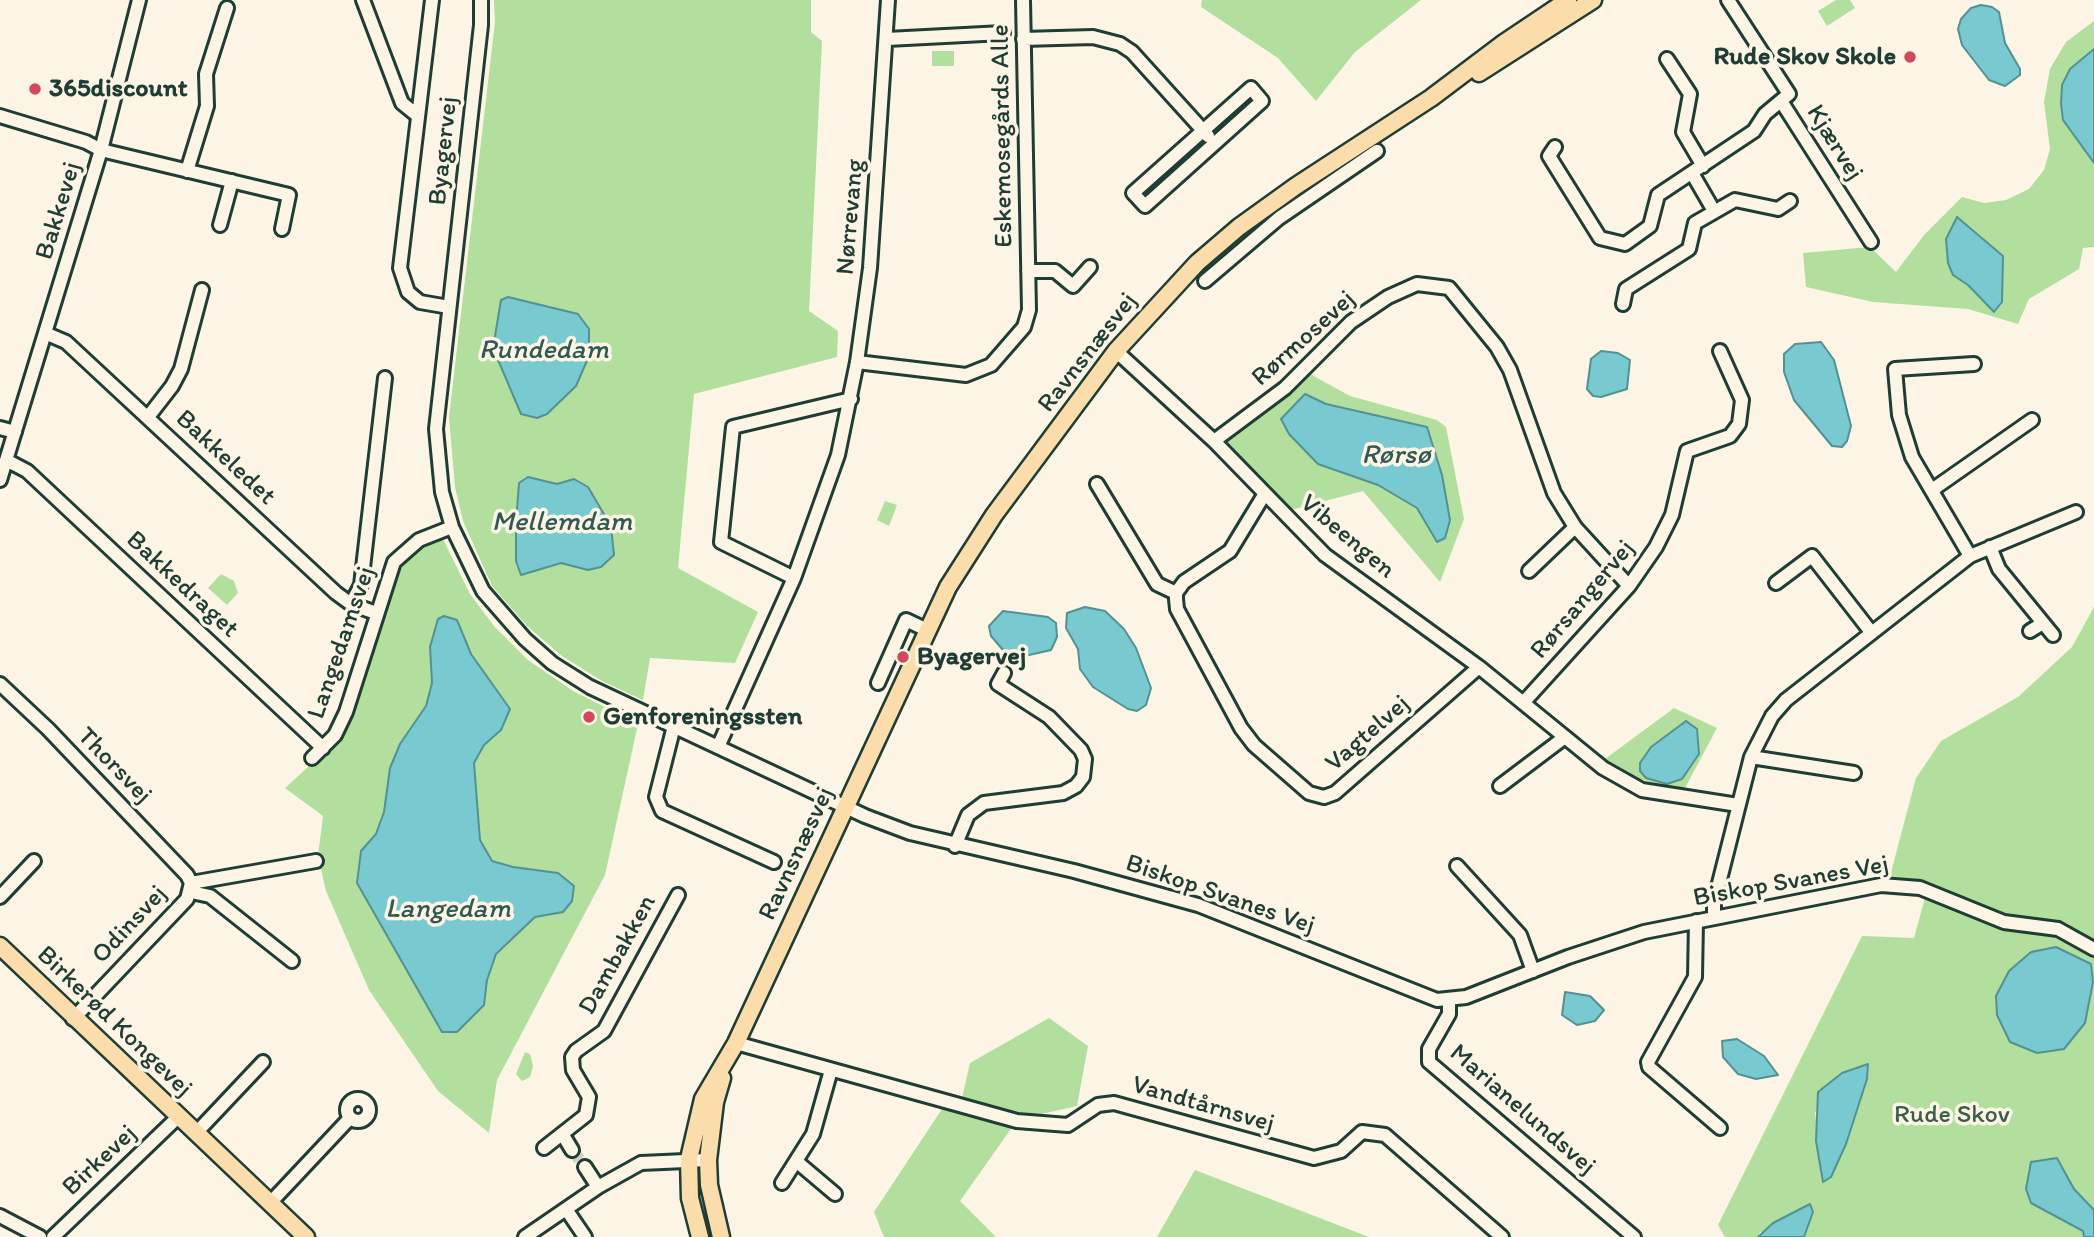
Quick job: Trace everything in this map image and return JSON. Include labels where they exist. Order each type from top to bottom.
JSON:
[{"type":"main road","name":"Ravnsnæsvej","points":[[700,1237],[690,1198],[690,1159],[703,1099],[736,1043],[948,587],[994,515],[1116,351],[1160,300],[1240,227],[1343,155],[1431,99],[1504,43],[1568,0]]},
{"type":"main road","name":"Ravnsnæsvej","points":[[1431,99],[1464,83],[1593,0]]},
{"type":"main road","name":"Birkerød Kongevej","points":[[0,946],[306,1237]]},
{"type":"main road","name":"Ravnsnæsvej","points":[[721,1237],[709,1185],[708,1160],[715,1102],[727,1058]]},
{"type":"street","name":"Bakkevej","points":[[0,480],[101,150],[139,0]]},
{"type":"street","name":"Byagervej","points":[[363,0],[402,103],[418,116]]},
{"type":"street","name":"Byagervej","points":[[432,0],[400,268],[403,282],[419,302],[449,307]]},
{"type":"street","name":"Byagervej","points":[[481,0],[481,25],[436,429],[442,492],[453,527],[483,591],[525,639],[552,663],[590,687],[846,807]]},
{"type":"street","name":"Nørrevang","points":[[718,747],[794,578],[827,492],[851,400],[878,184],[888,0]]},
{"type":"street","name":"Eskemosegårds Alle","points":[[857,362],[966,375],[980,372],[991,365],[1024,327],[1029,310],[1023,0]]},
{"type":"street","name":"Kjærvej","points":[[1728,0],[1789,94],[1781,101],[1871,242]]},
{"type":"street","points":[[187,171],[207,106],[206,74],[227,8]]},
{"type":"street","points":[[887,38],[1003,33]]},
{"type":"street","points":[[1023,39],[1093,37],[1120,44],[1132,52],[1215,144]]},
{"type":"street","points":[[1673,61],[1690,94],[1684,138],[1714,211]]},
{"type":"street","points":[[1251,89],[1262,101],[1144,206],[1133,193],[1203,131],[1251,89]]},
{"type":"street","points":[[1555,147],[1549,156],[1600,239],[1625,244],[1650,226],[1658,195],[1755,131],[1765,114],[1781,101]]},
{"type":"street","points":[[0,116],[86,142],[101,150],[289,195],[282,229]]},
{"type":"street","points":[[1205,281],[1279,218],[1377,151]]},
{"type":"street","points":[[1343,155],[1353,169]]},
{"type":"street","points":[[220,225],[232,181]]},
{"type":"street","points":[[1623,304],[1626,289],[1689,249],[1695,223],[1714,211],[1735,200],[1778,209],[1790,201]]},
{"type":"street","name":"Eskemosegårds Alle","points":[[1028,271],[1055,271],[1073,286],[1090,267]]},
{"type":"street","name":"Rørmosevej","points":[[1214,441],[1286,388],[1351,322],[1388,297],[1417,284],[1439,284],[1460,297],[1510,370],[1554,493],[1575,527],[1629,586]]},
{"type":"street","points":[[148,417],[172,386],[181,369],[202,290]]},
{"type":"street","name":"Bakkeledet","points":[[46,333],[66,342],[351,604],[376,613]]},
{"type":"street","name":"Vibeengen","points":[[1116,351],[1214,441],[1325,555],[1479,667],[1603,768],[1642,790],[1738,805]]},
{"type":"street","name":"Rørsangervej","points":[[1523,703],[1629,586],[1656,547],[1672,515],[1688,451],[1730,436],[1740,424],[1742,400],[1720,351]]},
{"type":"street","points":[[1970,556],[1905,437],[1895,369],[1974,364]]},
{"type":"street","points":[[351,604],[361,585],[385,378]]},
{"type":"street","points":[[794,578],[721,542],[733,426],[851,400]]},
{"type":"street","points":[[1932,490],[2032,420]]},
{"type":"street","points":[[0,428],[15,432]]},
{"type":"street","name":"Bakkedraget","points":[[6,460],[27,471],[323,748]]},
{"type":"street","points":[[1097,484],[1157,584],[1175,593],[1184,582],[1230,551],[1264,495]]},
{"type":"street","points":[[1714,917],[1751,757],[1772,716],[1786,700],[1970,556],[2076,512]]},
{"type":"street","name":"Langedamsvej","points":[[312,758],[335,735],[346,712],[387,578],[405,550],[453,527]]},
{"type":"street","points":[[1529,571],[1575,527]]},
{"type":"street","points":[[1990,547],[1999,569],[2053,635]]},
{"type":"street","points":[[1776,583],[1812,556],[1871,632]]},
{"type":"street","name":"Vagtelvej","points":[[1175,593],[1177,608],[1241,729],[1254,745],[1300,785],[1318,796],[1335,793],[1479,667]]},
{"type":"street","points":[[878,683],[906,620],[927,631]]},
{"type":"street","points":[[2030,631],[2043,623]]},
{"type":"street","points":[[956,846],[968,815],[974,809],[996,800],[1063,793],[1076,786],[1086,768],[1086,759],[1072,739],[1049,717],[998,684],[1004,673]]},
{"type":"street","name":"Thorsvej","points":[[0,684],[57,739],[187,875],[191,887]]},
{"type":"street","points":[[674,726],[656,797],[662,811],[775,862]]},
{"type":"street","points":[[1500,786],[1565,737]]},
{"type":"street","points":[[1751,757],[1854,773]]},
{"type":"street","name":"Biskop Svanes Vej","points":[[846,807],[910,833],[956,846],[1074,871],[1198,905],[1437,1000],[1449,1001],[1620,938],[1696,920],[1891,884],[1920,888],[2004,922],[2058,929],[2094,950]]},
{"type":"street","points":[[0,897],[34,861]]},
{"type":"street","points":[[191,887],[316,861]]},
{"type":"street","points":[[1457,866],[1520,935],[1533,971]]},
{"type":"street","points":[[0,876],[11,886]]},
{"type":"street","name":"Odinsvej","points":[[73,1018],[191,887],[210,896],[292,961]]},
{"type":"street","name":"Dambakken","points":[[544,1148],[580,1122],[589,1106],[586,1089],[573,1070],[572,1057],[576,1051],[604,1031],[678,895]]},
{"type":"street","points":[[1696,920],[1695,976],[1647,1062],[1649,1067],[1720,1128]]},
{"type":"street","name":"Marianelundsvej","points":[[1449,1001],[1449,1014],[1429,1049],[1429,1062],[1634,1237]]},
{"type":"street","name":"Vandtårnsvej","points":[[736,1043],[1017,1121],[1068,1125],[1098,1105],[1114,1103],[1314,1158],[1341,1151],[1362,1132],[1385,1135],[1502,1237]]},
{"type":"street","name":"Birkerød Kongevej","points":[[196,1133],[262,1062]]},
{"type":"street","points":[[782,1183],[813,1134],[831,1070]]},
{"type":"street","name":"Birkevej","points":[[53,1237],[178,1117]]},
{"type":"street","points":[[271,1202],[350,1118]]},
{"type":"street","points":[[563,1135],[572,1150]]},
{"type":"street","points":[[525,1237],[598,1187],[641,1163],[708,1160]]},
{"type":"street","points":[[796,1160],[835,1194]]},
{"type":"street","points":[[584,1167],[598,1187]]},
{"type":"street","points":[[566,1209],[585,1237]]},
{"type":"street","points":[[0,1216],[40,1237]]},
{"type":"green space","points":[[494,0],[811,0],[811,32],[822,41],[809,311],[838,331],[837,357],[694,394],[678,568],[758,612],[735,663],[650,658],[643,700],[602,681],[562,656],[527,626],[492,586],[463,521],[455,487],[449,417],[495,22]]},
{"type":"green space","points":[[1202,0],[1421,0],[1355,52],[1316,101],[1278,58],[1201,7]]},
{"type":"green space","points":[[1836,0],[1850,0],[1855,8],[1827,26],[1818,11]]},
{"type":"green space","points":[[2094,21],[2094,49],[2063,120],[2094,163],[2094,247],[2083,248],[2079,269],[2029,299],[2018,324],[1968,309],[1873,302],[1806,287],[1803,253],[1870,247],[1896,272],[1924,235],[1962,197],[1984,203],[2006,200],[2029,189],[2044,170],[2050,149],[2044,102],[2050,69],[2066,42]],"holes":[[[1969,226],[2004,256],[1994,312],[1968,285]]]},
{"type":"green space","points":[[932,51],[954,51],[954,66],[932,66]]},
{"type":"green space","points":[[1310,374],[1350,396],[1437,420],[1446,427],[1464,519],[1440,582],[1363,491],[1291,510],[1225,440],[1279,402]]},
{"type":"green space","points":[[885,501],[897,505],[889,526],[877,520]]},
{"type":"green space","points":[[442,537],[470,594],[494,626],[528,660],[573,691],[638,724],[605,875],[497,1080],[489,1133],[438,1091],[369,990],[326,891],[318,856],[323,816],[285,788],[333,744],[392,580],[403,561],[419,546]]},
{"type":"green space","points":[[221,574],[234,581],[238,593],[227,605],[208,588]]},
{"type":"green space","name":"Rude Skov","points":[[2094,607],[2094,1210],[2074,1189],[2056,1158],[2031,1203],[2083,1231],[2084,1237],[1804,1237],[1809,1227],[1760,1232],[1758,1237],[1725,1237],[1718,1225],[1862,936],[1914,938],[1928,887],[1890,876],[1916,778],[1941,741],[2018,697],[2072,647]],"holes":[[[1867,1079],[1846,1144],[1831,1177],[1823,1182],[1815,1112]]]},
{"type":"green space","points":[[1674,708],[1717,728],[1683,792],[1637,778],[1605,759]]},
{"type":"green space","points":[[1049,1018],[1088,1046],[1077,1106],[1028,1117],[962,1098],[970,1063]]},
{"type":"green space","points":[[525,1052],[530,1054],[533,1066],[530,1077],[522,1081],[516,1074]]},
{"type":"green space","points":[[944,1106],[1013,1126],[960,1201],[996,1237],[884,1237],[874,1212]]},
{"type":"green space","points":[[1195,1170],[1369,1237],[1157,1237]]},
{"type":"water","points":[[1981,5],[1992,7],[1999,12],[2005,43],[2020,69],[2020,75],[2005,86],[1989,80],[1962,45],[1958,29],[1961,19],[1971,8]]},
{"type":"water","points":[[2094,49],[2094,163],[2063,120],[2061,104],[2062,85],[2070,69]]},
{"type":"water","points":[[1957,217],[2003,256],[2002,302],[1994,312],[1968,285],[1953,275],[1948,263],[1946,239]]},
{"type":"water","name":"Rundedam","points":[[508,297],[578,314],[589,329],[589,356],[576,386],[547,414],[537,418],[521,414],[493,348],[501,300]]},
{"type":"water","points":[[1821,342],[1834,360],[1851,426],[1847,441],[1842,447],[1832,446],[1794,400],[1784,372],[1784,354],[1795,344]]},
{"type":"water","points":[[1601,351],[1618,353],[1630,360],[1627,389],[1601,397],[1593,396],[1587,389],[1591,359]]},
{"type":"water","name":"Rørsø","points":[[1305,394],[1326,404],[1427,427],[1442,475],[1450,520],[1445,538],[1437,542],[1417,508],[1378,485],[1318,464],[1289,434],[1281,419]]},
{"type":"water","name":"Mellemdam","points":[[528,477],[557,484],[574,479],[588,487],[611,526],[614,555],[601,567],[588,570],[561,563],[521,575],[516,561],[516,523],[519,483]]},
{"type":"water","points":[[1085,607],[1105,611],[1124,629],[1136,648],[1151,688],[1146,705],[1137,711],[1128,709],[1093,687],[1080,669],[1078,649],[1066,628],[1067,613]]},
{"type":"water","points":[[1003,611],[1048,617],[1056,623],[1057,637],[1051,650],[1016,658],[1003,650],[991,636],[989,626]]},
{"type":"water","name":"Langedam","points":[[444,616],[457,620],[471,654],[510,709],[501,730],[484,745],[474,763],[480,840],[492,861],[513,867],[558,873],[574,886],[572,901],[563,912],[535,917],[496,954],[487,980],[484,1005],[457,1032],[442,1032],[357,883],[361,851],[376,834],[384,812],[390,768],[400,744],[426,706],[432,683],[430,647],[438,619]]},
{"type":"water","points":[[1686,721],[1697,729],[1699,754],[1682,779],[1667,784],[1646,778],[1640,771],[1640,763],[1651,747]]},
{"type":"water","points":[[2056,947],[2091,964],[2093,982],[2085,1023],[2064,1049],[2037,1053],[2010,1042],[1997,1015],[1996,996],[2009,971],[2031,952]]},
{"type":"water","points":[[1565,992],[1590,996],[1604,1010],[1595,1021],[1577,1025],[1562,1015]]},
{"type":"water","points":[[1737,1039],[1764,1056],[1778,1075],[1756,1079],[1738,1074],[1723,1057],[1722,1041]]},
{"type":"water","points":[[1868,1064],[1867,1079],[1846,1144],[1831,1177],[1823,1182],[1816,1141],[1818,1092],[1842,1073]]},
{"type":"water","points":[[2057,1158],[2074,1189],[2094,1210],[2094,1237],[2084,1237],[2083,1231],[2031,1203],[2026,1189],[2031,1162]]},
{"type":"water","points":[[1810,1204],[1813,1212],[1804,1237],[1758,1237],[1773,1223]]},
{"type":"tunnel","points":[[572,1150],[585,1167]]},
{"type":"place","name":"Rude Skov Skole","points":[[1910,57]]},
{"type":"place","name":"365discount","points":[[35,89]]},
{"type":"place","name":"Byagervej","points":[[903,657]]},
{"type":"place","name":"Genforeningssten","points":[[589,717]]}]
